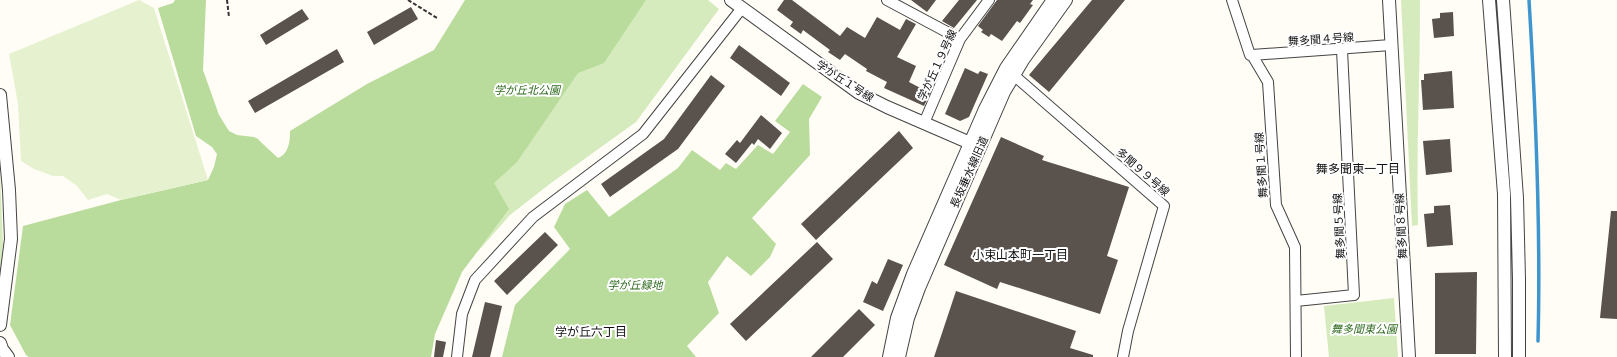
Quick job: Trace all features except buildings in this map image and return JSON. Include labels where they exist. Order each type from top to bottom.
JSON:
[{"type":"street","name":"学が丘１号線","points":[[732,0],[859,93],[975,145]]},
{"type":"street","points":[[887,0],[960,39]]},
{"type":"street","name":"学が丘１９号線","points":[[924,123],[960,39],[989,0]]},
{"type":"street","name":"長坂垂水線旧道","points":[[889,357],[897,318],[913,274],[1010,72],[1053,0]]},
{"type":"street","name":"長坂垂水線旧道","points":[[1010,72],[1023,60],[1066,0]]},
{"type":"street","name":"舞多聞１号線","points":[[1232,0],[1250,55],[1252,55],[1268,82],[1276,205],[1296,247],[1296,357]]},
{"type":"street","name":"舞多聞８号線","points":[[1389,0],[1409,357]]},
{"type":"street","points":[[1489,0],[1504,194],[1505,357]]},
{"type":"street","points":[[1503,0],[1517,198],[1519,357]]},
{"type":"street","points":[[457,357],[462,314],[475,280],[533,218],[643,134],[742,8]]},
{"type":"street","name":"舞多聞４号線","points":[[1252,55],[1342,50],[1391,45]]},
{"type":"street","name":"舞多聞５号線","points":[[1296,301],[1354,294],[1342,50]]},
{"type":"street","name":"多聞９９号線","points":[[1010,72],[1164,206],[1128,331],[1123,357]]},
{"type":"street","points":[[0,95],[9,190],[11,239],[0,325]]},
{"type":"street","name":"長坂垂水線旧道","points":[[899,357],[908,318],[975,145]]},
{"type":"street","points":[[0,343],[2,349],[8,357]]},
{"type":"path","points":[[227,0],[229,17]]},
{"type":"path","points":[[408,0],[437,18]]},
{"type":"green space","points":[[139,0],[154,8],[208,180],[121,200],[107,194],[88,200],[77,186],[63,176],[53,176],[34,169],[21,161],[18,104],[9,54]]},
{"type":"green space","name":"学が丘北公園","points":[[175,0],[206,0],[203,70],[219,115],[229,131],[237,135],[254,137],[258,139],[278,158],[285,154],[287,150],[290,131],[367,84],[434,50],[465,0],[646,0],[604,63],[578,73],[517,162],[494,183],[509,209],[462,272],[435,334],[431,357],[29,357],[26,355],[10,325],[23,226],[121,200],[208,180],[214,167],[217,154],[212,147],[196,136],[158,8],[173,3]]},
{"type":"green space","name":"学が丘北公園","points":[[477,0],[708,0],[719,9],[636,122],[551,183],[510,215],[465,266]]},
{"type":"green space","points":[[1401,0],[1420,0],[1417,171],[1418,225],[1412,226]]},
{"type":"green space","name":"学が丘緑地","points":[[803,84],[822,97],[809,119],[810,155],[752,218],[776,244],[770,257],[751,276],[727,256],[708,282],[719,313],[687,346],[696,357],[502,357],[515,305],[570,249],[554,227],[565,204],[587,190],[609,217],[678,168],[692,150],[720,170],[726,163],[736,169],[758,145],[773,154],[790,132],[775,121]]},
{"type":"green space","points":[[0,172],[3,245],[0,272]]},
{"type":"green space","name":"舞多聞東公園","points":[[1394,298],[1398,357],[1329,357],[1324,306]]},
{"type":"waterway","points":[[1529,0],[1537,170],[1539,256],[1538,341]]},
{"type":"district","name":"舞多聞東一丁目","points":[[1358,168]]},
{"type":"district","name":"小束山本町一丁目","points":[[1020,254]]},
{"type":"district","name":"学が丘六丁目","points":[[591,331]]}]
